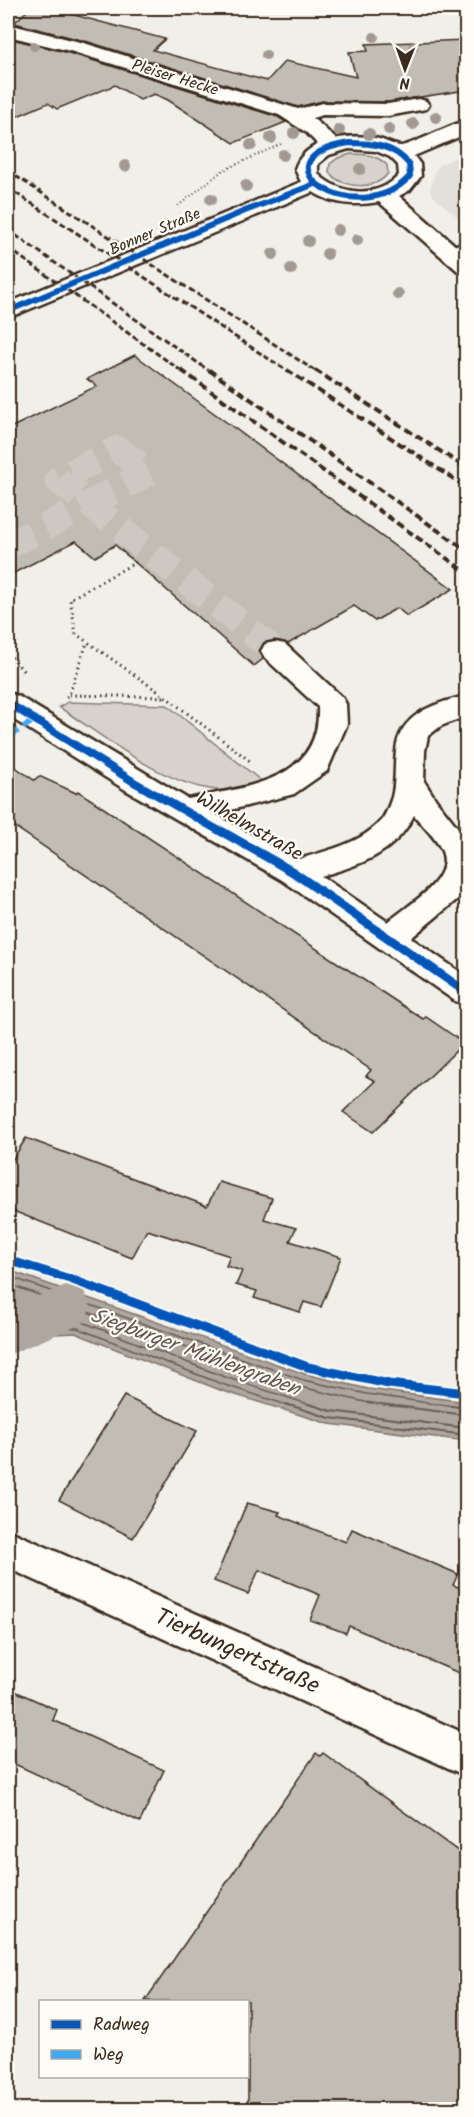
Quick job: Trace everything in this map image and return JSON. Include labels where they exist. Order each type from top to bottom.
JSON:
[{"type":"street","name":"Pleiser Hecke","points":[[8,30],[77,47],[286,111],[314,129],[332,146]]},
{"type":"street","points":[[296,116],[323,109],[388,110],[419,105]]},
{"type":"street","points":[[399,154],[466,128]]},
{"type":"street","points":[[368,143],[385,147],[399,154],[410,164],[410,176],[400,187],[382,194],[365,197],[328,192],[315,184],[307,174],[308,163],[316,153],[332,146],[368,143]]},
{"type":"street","name":"Bonner Straße","points":[[8,310],[315,184]]},
{"type":"street","points":[[382,194],[462,256]]},
{"type":"street","points":[[184,811],[284,787],[317,764],[333,724],[332,704],[275,651]]},
{"type":"street","name":"Wilhelmstraße","points":[[8,703],[33,721],[184,811],[293,872],[466,992]]},
{"type":"street","points":[[293,872],[370,847],[391,830],[402,809],[410,782],[410,746],[418,727],[440,713],[466,706]]},
{"type":"street","points":[[388,939],[464,884],[461,863],[454,843],[425,808],[410,782]]},
{"type":"street","name":"Tierbungertstraße","points":[[8,1549],[466,1755]]},
{"type":"path","points":[[172,210],[222,171],[314,129]]},
{"type":"path","points":[[136,562],[70,599],[76,634],[166,697],[284,787]]},
{"type":"path","points":[[33,721],[69,695],[87,643]]},
{"type":"path","points":[[69,695],[166,697]]},
{"type":"shaded area","points":[[466,152],[466,224],[433,196],[430,190],[439,165]]},
{"type":"shaded area","points":[[351,154],[379,159],[387,165],[388,173],[383,179],[368,185],[350,185],[342,182],[329,172],[330,164],[338,158]]},
{"type":"shaded area","points":[[68,702],[167,705],[265,784],[217,790],[171,777],[131,756],[59,707]]},
{"type":"water","points":[[8,1270],[305,1374],[368,1389],[466,1402],[466,1441],[329,1424],[220,1390],[75,1333],[56,1334],[8,1316]]},
{"type":"building","points":[[30,8],[48,8],[165,39],[153,50],[267,81],[285,61],[356,77],[349,52],[368,51],[366,44],[466,40],[466,90],[388,102],[323,101],[298,107],[85,41],[14,23]]},
{"type":"building","points":[[8,38],[69,53],[278,117],[286,122],[234,143],[168,100],[154,94],[140,100],[115,85],[57,109],[48,103],[8,120]]},
{"type":"building","points":[[135,355],[453,589],[407,616],[397,608],[375,621],[354,606],[288,644],[275,640],[265,642],[259,650],[263,659],[254,666],[115,545],[95,557],[76,541],[8,576],[8,429],[97,386],[87,379]]},
{"type":"building","points":[[8,762],[34,780],[39,776],[76,793],[78,791],[400,1004],[423,1019],[426,1017],[464,1043],[373,1132],[343,1112],[375,1081],[366,1076],[371,1070],[8,822]]},
{"type":"building","points":[[26,1138],[207,1206],[219,1182],[272,1198],[264,1219],[296,1228],[290,1241],[341,1257],[321,1307],[304,1302],[300,1312],[254,1298],[257,1291],[236,1285],[242,1271],[226,1266],[230,1256],[147,1230],[132,1258],[8,1209],[8,1167]]},
{"type":"building","points":[[124,1396],[197,1431],[133,1538],[59,1500]]},
{"type":"building","points":[[247,1503],[280,1512],[278,1515],[346,1542],[352,1529],[458,1574],[453,1585],[466,1590],[466,1676],[349,1626],[346,1633],[310,1620],[320,1595],[259,1570],[248,1594],[214,1581]]},
{"type":"building","points":[[8,1688],[57,1710],[53,1720],[164,1770],[140,1822],[8,1761]]},
{"type":"building","points":[[316,1753],[320,1756],[323,1753],[466,1857],[466,2109],[248,2109],[249,2000],[146,2000]]},
{"type":"waterway","name":"Siegburger Mühlengraben","points":[[8,1332],[66,1307]]},
{"type":"tunnel","points":[[117,449],[150,472],[89,504],[58,480],[117,449]]},
{"type":"tunnel","points":[[8,546],[89,504]]},
{"type":"tunnel","points":[[89,504],[275,651]]},
{"type":"railway","points":[[8,171],[317,372]]},
{"type":"railway","points":[[8,188],[289,372]]},
{"type":"railway","points":[[8,230],[211,372]]},
{"type":"railway","points":[[8,248],[183,372]]},
{"type":"railway","points":[[181,370],[466,572]]},
{"type":"railway","points":[[209,370],[466,550]]},
{"type":"railway","points":[[287,370],[466,487]]},
{"type":"railway","points":[[315,370],[466,468]]},
{"type":"marked path","points":[[8,737],[33,721]]},
{"type":"cycle path","points":[[349,143],[374,144],[390,149],[409,164],[410,176],[392,191],[366,198],[339,195],[317,185],[308,176],[306,169],[308,162],[322,151],[349,143]]},
{"type":"cycle path","points":[[8,311],[245,211],[315,184]]},
{"type":"cycle path","points":[[8,703],[134,782],[293,872],[466,992]]},
{"type":"cycle path","points":[[8,1260],[70,1279],[308,1367],[389,1384],[466,1393]]}]
